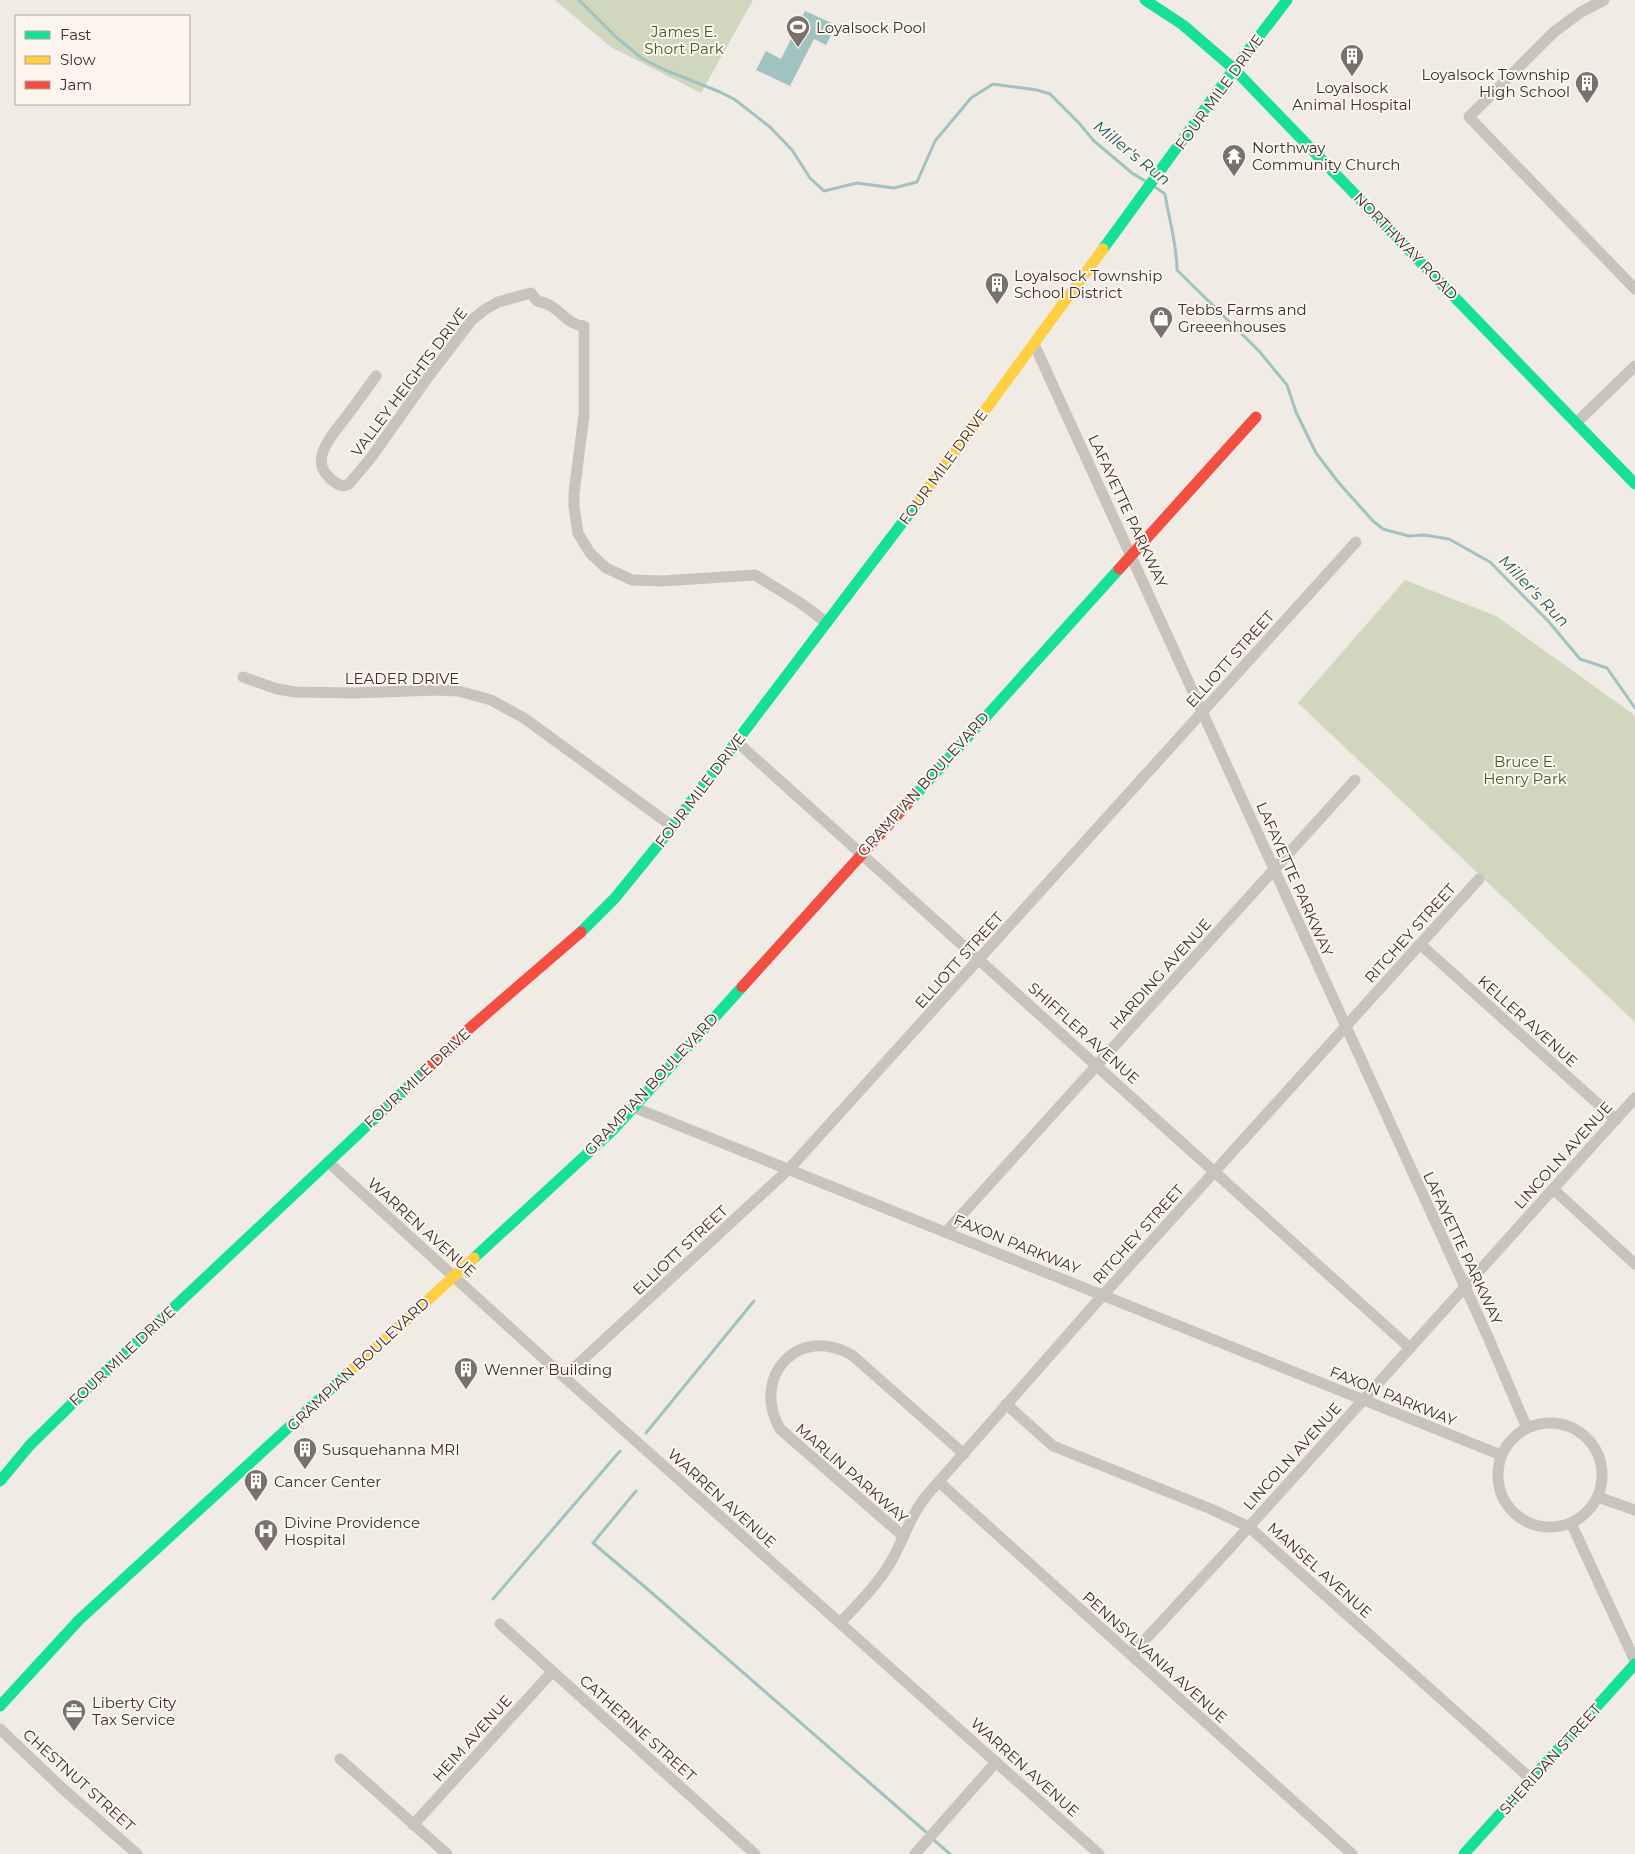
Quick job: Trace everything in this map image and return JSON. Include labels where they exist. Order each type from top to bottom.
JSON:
[{"type":"street","name":"NORTHWAY ROAD","points":[[1145,0],[1183,25],[1234,69],[1635,484]]},
{"type":"street","name":"FOUR MILE DRIVE","points":[[0,1481],[30,1445],[84,1391],[472,1027],[591,924],[615,898],[827,623],[1034,344],[1234,69],[1287,0]]},
{"type":"street","points":[[1604,0],[1580,12],[1554,32],[1468,117],[1635,289]]},
{"type":"street","name":"VALLEY HEIGHTS DRIVE","points":[[376,376],[331,436],[322,455],[322,470],[330,479],[342,486],[349,484],[370,459],[426,380],[472,320],[498,302],[532,293],[537,301],[547,302],[572,323],[584,326],[584,415],[574,507],[578,533],[590,553],[606,568],[632,580],[662,581],[755,575],[802,604],[827,623]]},
{"type":"street","name":"LAFAYETTE PARKWAY","points":[[1034,344],[1346,1026],[1527,1428]]},
{"type":"street","points":[[1576,423],[1635,366]]},
{"type":"street","name":"GRAMPIAN BOULEVARD","points":[[0,1706],[79,1620],[596,1146],[1256,417]]},
{"type":"street","name":"ELLIOTT STREET","points":[[564,1377],[790,1169],[1356,542]]},
{"type":"street","name":"LEADER DRIVE","points":[[243,677],[278,689],[296,692],[354,693],[444,690],[472,694],[491,700],[524,718],[672,826]]},
{"type":"street","name":"SHIFFLER AVENUE","points":[[736,742],[1410,1348]]},
{"type":"street","name":"HARDING AVENUE","points":[[946,1232],[1355,780]]},
{"type":"street","name":"RITCHEY STREET","points":[[840,1623],[881,1576],[891,1561],[921,1502],[1103,1295],[1479,879]]},
{"type":"street","name":"KELLER AVENUE","points":[[1420,944],[1616,1120]]},
{"type":"street","name":"LINCOLN AVENUE","points":[[1132,1655],[1635,1098]]},
{"type":"street","name":"FAXON PARKWAY","points":[[633,1107],[1501,1455]]},
{"type":"street","name":"WARREN AVENUE","points":[[328,1162],[564,1377],[1098,1854]]},
{"type":"street","points":[[1553,1189],[1635,1264]]},
{"type":"street","name":"MARLIN PARKWAY","points":[[903,1536],[780,1428],[771,1410],[769,1397],[774,1377],[780,1366],[792,1354],[820,1345],[832,1346],[844,1351],[852,1355],[964,1454]]},
{"type":"street","name":"MANSEL AVENUE","points":[[1006,1404],[1053,1446],[1211,1509],[1249,1527],[1531,1779]]},
{"type":"street","points":[[1548,1423],[1569,1426],[1586,1438],[1598,1455],[1602,1476],[1598,1496],[1590,1509],[1572,1523],[1551,1527],[1539,1526],[1520,1518],[1503,1499],[1497,1475],[1501,1455],[1509,1442],[1527,1428],[1548,1423]]},
{"type":"street","name":"PENNSYLVANIA AVENUE","points":[[939,1482],[1352,1854]]},
{"type":"street","points":[[1598,1496],[1635,1510]]},
{"type":"street","points":[[1572,1523],[1635,1663]]},
{"type":"street","name":"CATHERINE STREET","points":[[500,1624],[755,1854]]},
{"type":"street","name":"SHERIDAN STREET","points":[[1464,1854],[1635,1663]]},
{"type":"street","name":"HEIM AVENUE","points":[[414,1825],[552,1672]]},
{"type":"street","name":"CHESTNUT STREET","points":[[0,1729],[62,1788],[137,1854]]},
{"type":"street","points":[[340,1760],[447,1854]]},
{"type":"street","points":[[915,1854],[996,1762]]},
{"type":"green space","name":"James E. Short Park","points":[[555,0],[753,0],[701,93],[611,47]]},
{"type":"green space","name":"Bruce E. Henry Park","points":[[1405,580],[1496,616],[1633,714],[1635,718],[1635,1022],[1298,703]]},
{"type":"water","name":"Loyalsock Pool","points":[[805,11],[836,25],[826,45],[814,39],[790,86],[756,70],[766,51],[781,59]]},
{"type":"waterway","name":"Miller's Run","points":[[579,0],[617,38],[643,59],[734,99],[770,127],[792,150],[810,178],[824,191],[857,183],[894,188],[917,182],[935,141],[971,98],[993,84],[1037,90],[1050,94],[1094,141],[1132,173],[1145,181]]},
{"type":"waterway","name":"Miller's Run","points":[[1155,187],[1165,194],[1174,241],[1177,270],[1259,351],[1287,385],[1296,412],[1316,453],[1339,483],[1373,521],[1383,529],[1409,536],[1424,535],[1449,539],[1490,562],[1549,622],[1580,659],[1607,668],[1635,708]]},
{"type":"waterway","points":[[646,1433],[754,1301]]},
{"type":"waterway","points":[[493,1599],[620,1451]]},
{"type":"waterway","points":[[636,1491],[593,1543],[926,1832]]},
{"type":"waterway","points":[[935,1841],[950,1854]]},
{"type":"traffic: fast","points":[[1145,0],[1183,25],[1234,69],[1635,484]]},
{"type":"traffic: fast","points":[[1103,249],[1234,69],[1287,0]]},
{"type":"traffic: fast","points":[[581,932],[615,898],[658,845],[918,502]]},
{"type":"traffic: fast","points":[[910,801],[1119,569]]},
{"type":"traffic: fast","points":[[474,1258],[613,1130],[742,987]]},
{"type":"traffic: fast","points":[[0,1481],[30,1445],[85,1391],[425,1071]]},
{"type":"traffic: fast","points":[[0,1706],[79,1620],[349,1372]]},
{"type":"traffic: fast","points":[[1464,1854],[1635,1664]]},
{"type":"traffic: slow","points":[[918,502],[1103,249]]},
{"type":"traffic: slow","points":[[349,1372],[474,1258]]},
{"type":"traffic: jam","points":[[1119,569],[1256,417]]},
{"type":"traffic: jam","points":[[742,987],[910,801]]},
{"type":"traffic: jam","points":[[425,1071],[471,1027],[581,932]]},
{"type":"place","name":"Loyalsock Pool","points":[[798,48]]},
{"type":"place","name":"Loyalsock Animal Hospital","points":[[1352,77]]},
{"type":"place","name":"Loyalsock Township High School","points":[[1587,104]]},
{"type":"place","name":"Northway Community Church","points":[[1234,177]]},
{"type":"place","name":"Loyalsock Township School District","points":[[997,305]]},
{"type":"place","name":"Tebbs Farms and Greeenhouses","points":[[1161,339]]},
{"type":"place","name":"Wenner Building","points":[[466,1390]]},
{"type":"place","name":"Susquehanna MRI","points":[[305,1470]]},
{"type":"place","name":"Cancer Center","points":[[256,1502]]},
{"type":"place","name":"Divine Providence Hospital","points":[[266,1552]]},
{"type":"place","name":"Liberty City Tax Service","points":[[74,1732]]}]
